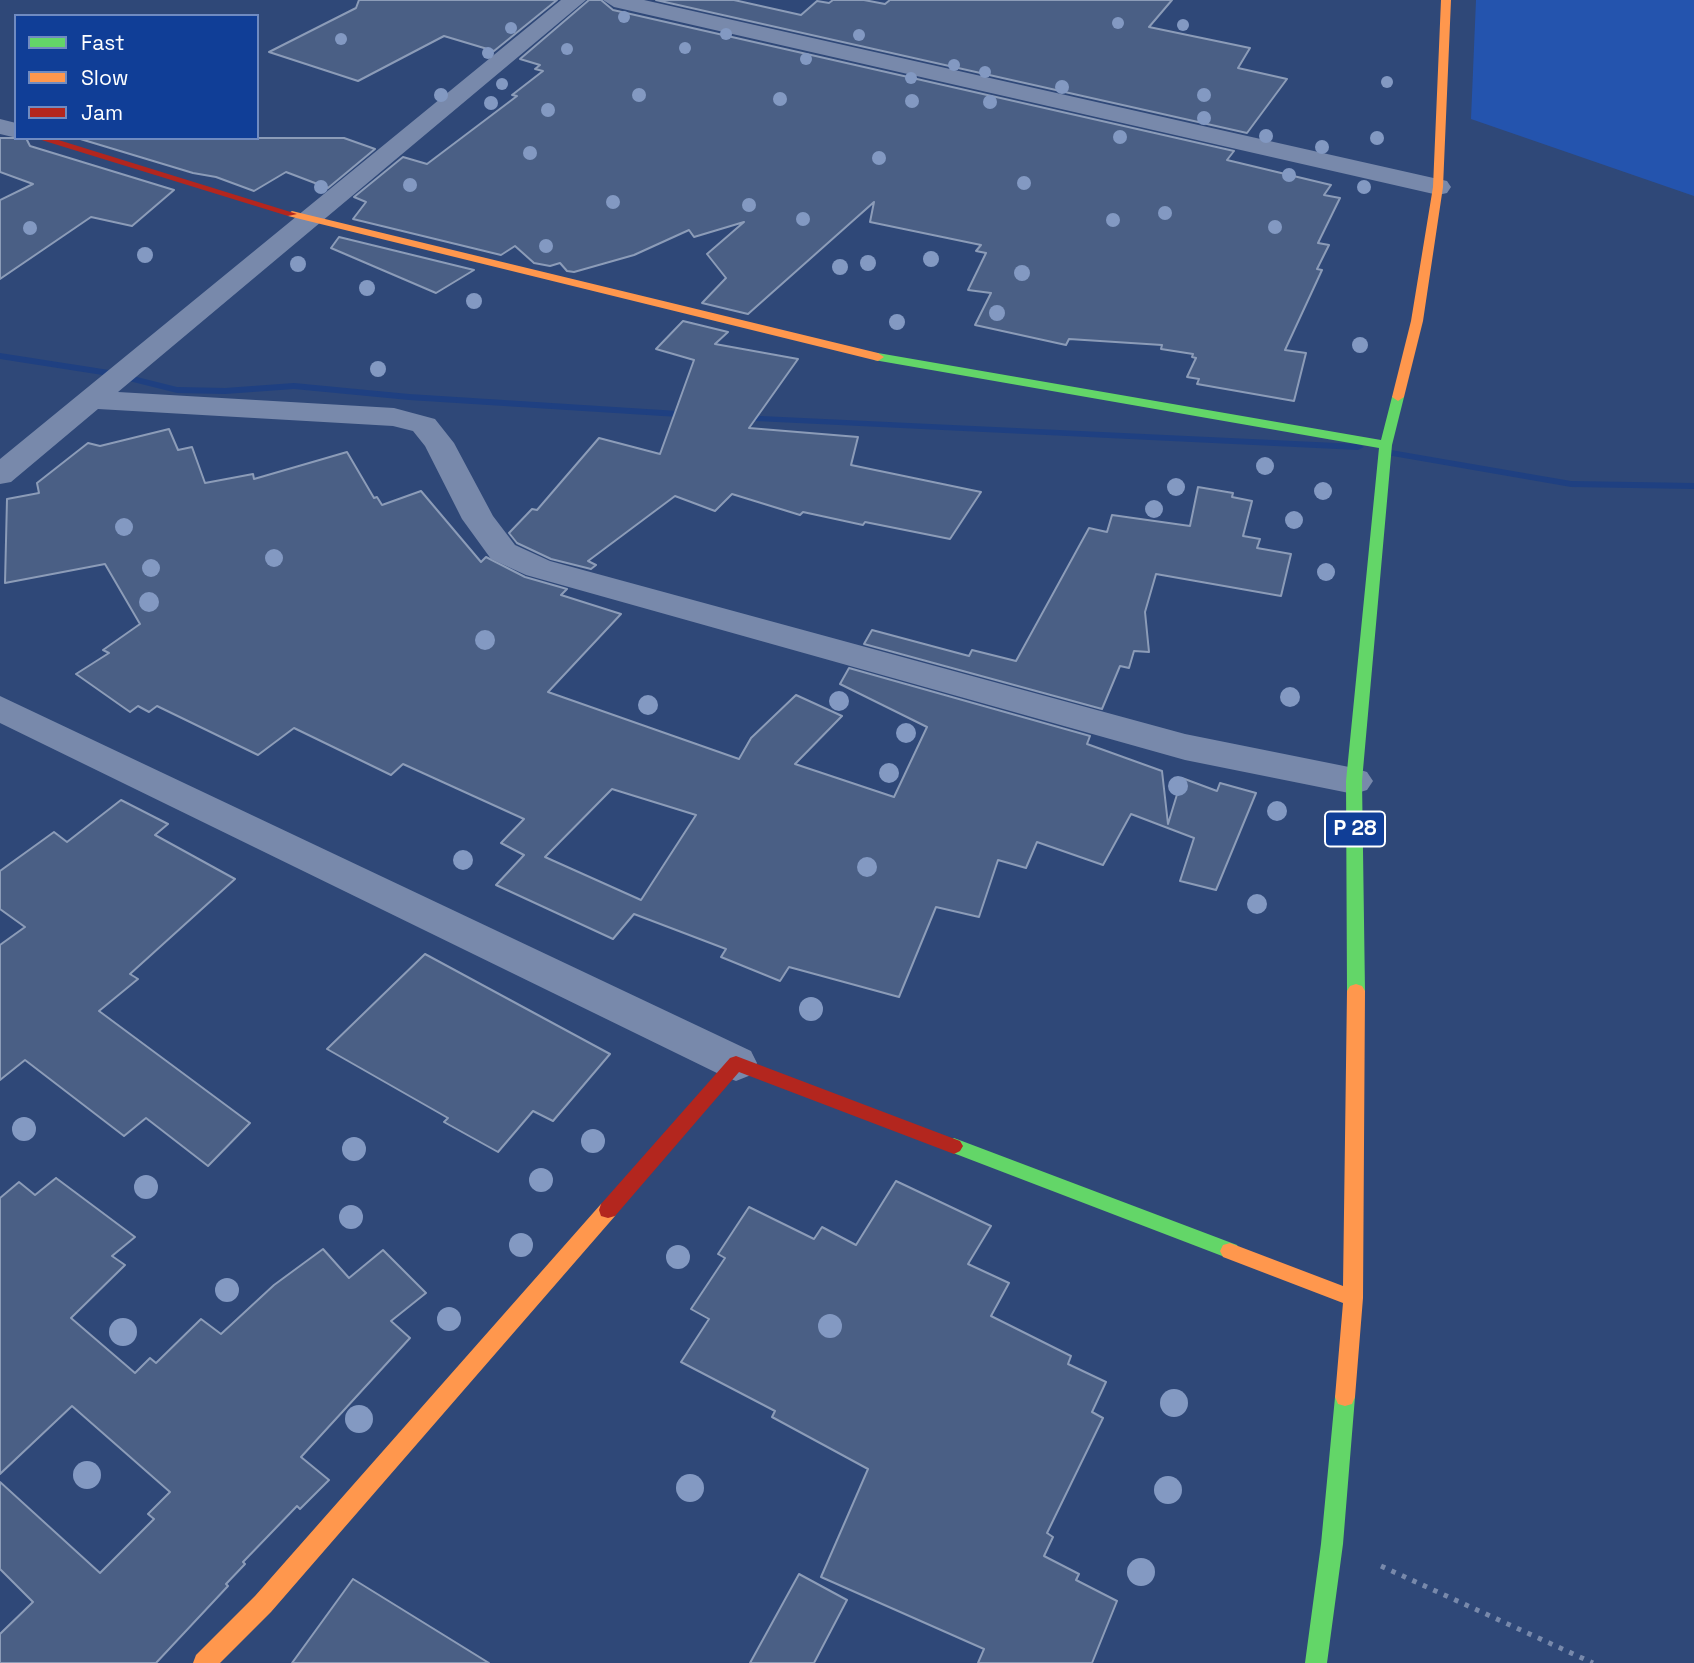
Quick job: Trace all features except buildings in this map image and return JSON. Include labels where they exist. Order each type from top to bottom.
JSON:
[{"type":"street","points":[[0,475],[575,0]]},
{"type":"street","points":[[614,0],[1438,187]]},
{"type":"street","name":"P 28","points":[[1316,1663],[1332,1544],[1353,1298],[1357,938],[1354,781],[1386,445],[1418,321],[1438,187],[1446,0]]},
{"type":"street","points":[[47,140],[308,219],[869,355],[1386,445]]},
{"type":"street","points":[[92,400],[394,417],[424,425],[439,443],[478,519],[503,552],[538,568],[1185,747],[1354,781]]},
{"type":"street","points":[[0,708],[736,1063],[1353,1298]]},
{"type":"street","points":[[204,1663],[263,1604],[736,1063]]},
{"type":"path","points":[[1332,1544],[1594,1663]]},
{"type":"shaded area","points":[[1476,0],[1694,0],[1694,196],[1471,119]]},
{"type":"waterway","points":[[0,356],[109,373],[177,390],[225,391],[294,386],[409,397],[694,415]]},
{"type":"waterway","points":[[739,418],[1358,447]]},
{"type":"waterway","points":[[1385,452],[1571,484],[1694,486]]},
{"type":"traffic: fast","points":[[878,357],[1386,445]]},
{"type":"traffic: fast","points":[[1356,991],[1354,781],[1386,445],[1398,397]]},
{"type":"traffic: fast","points":[[954,1146],[1230,1251]]},
{"type":"traffic: fast","points":[[1316,1663],[1332,1544],[1345,1397]]},
{"type":"traffic: slow","points":[[1398,397],[1417,321],[1438,187],[1446,0]]},
{"type":"traffic: slow","points":[[292,214],[878,357]]},
{"type":"traffic: slow","points":[[1345,1397],[1353,1298],[1356,991]]},
{"type":"traffic: slow","points":[[204,1663],[263,1604],[608,1210]]},
{"type":"traffic: slow","points":[[1230,1251],[1353,1298]]},
{"type":"traffic: jam","points":[[47,140],[292,214]]},
{"type":"traffic: jam","points":[[608,1210],[736,1063],[954,1146]]}]
